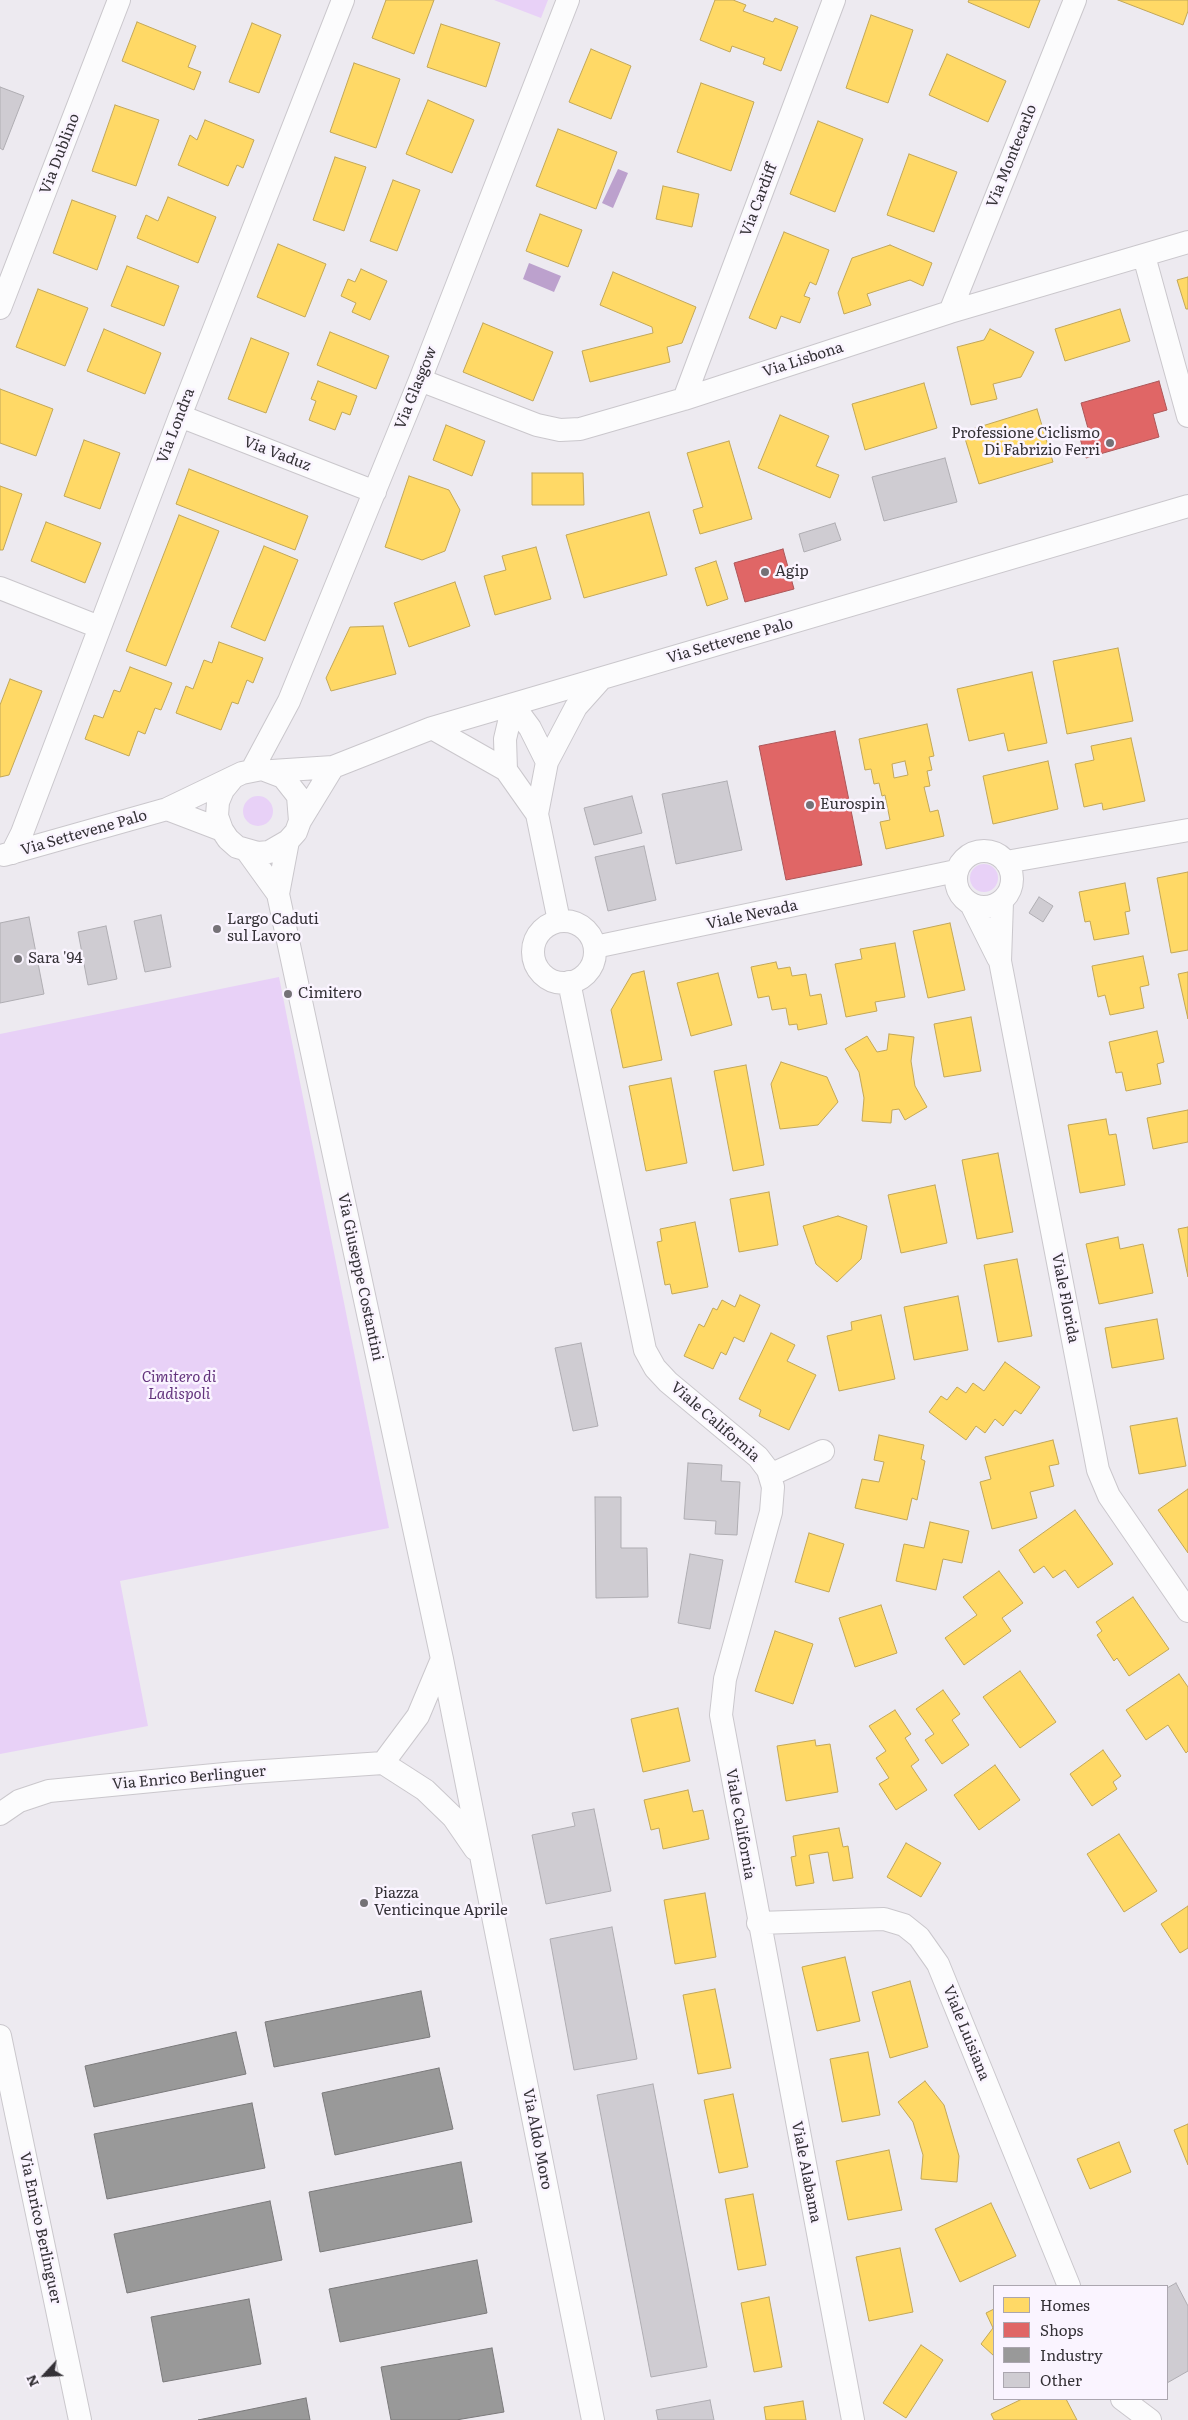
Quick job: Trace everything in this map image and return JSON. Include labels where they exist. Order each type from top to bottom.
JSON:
[{"type":"street","name":"Via Dublino","points":[[0,308],[119,0]]},
{"type":"street","name":"Via Londra","points":[[6,854],[22,833],[180,416],[343,0]]},
{"type":"street","name":"Via Glasgow","points":[[252,773],[289,701],[420,380],[568,0]]},
{"type":"street","name":"Via Cardiff","points":[[684,399],[834,0]]},
{"type":"street","name":"Via Montecarlo","points":[[950,312],[1075,0]]},
{"type":"street","name":"Via Lisbona","points":[[420,380],[530,422],[560,430],[585,428],[684,399],[950,312],[1188,242]]},
{"type":"street","points":[[1144,256],[1188,416]]},
{"type":"street","name":"Via Vaduz","points":[[180,416],[374,492]]},
{"type":"street","name":"Via Settevene Palo","points":[[6,854],[167,810],[252,773],[332,767],[432,728],[1188,506]]},
{"type":"street","points":[[0,588],[99,627]]},
{"type":"street","points":[[559,921],[537,814],[547,762],[576,707],[602,679]]},
{"type":"street","points":[[513,705],[530,728],[547,762]]},
{"type":"street","points":[[506,770],[505,739],[513,705]]},
{"type":"street","points":[[432,728],[506,770],[537,814]]},
{"type":"street","points":[[247,851],[269,852],[288,841],[296,832],[300,820],[332,767]]},
{"type":"street","points":[[222,830],[218,816],[218,802],[223,790],[252,773],[283,777],[298,796],[300,820]]},
{"type":"street","name":"Via Settevene Palo","points":[[167,810],[222,830],[237,847],[247,851],[278,894]]},
{"type":"street","points":[[1006,862],[1188,830]]},
{"type":"street","points":[[278,894],[288,841]]},
{"type":"street","points":[[981,851],[999,855],[1006,862],[1013,878],[1008,895],[1002,902],[992,907],[982,908],[966,900],[956,881],[956,871],[963,860],[981,851]]},
{"type":"street","name":"Viale Nevada","points":[[594,947],[956,871]]},
{"type":"street","name":"Viale Nevada","points":[[909,882],[966,900]]},
{"type":"street","name":"Via Giuseppe Costantini","points":[[278,894],[442,1660],[481,1858]]},
{"type":"street","name":"Viale Florida","points":[[966,900],[1000,961]]},
{"type":"street","name":"Viale Florida","points":[[1002,902],[1000,961],[1099,1474],[1109,1496],[1188,1611]]},
{"type":"street","points":[[559,921],[569,921],[578,924],[586,930],[594,947],[592,966],[586,974],[569,982],[559,982],[542,974],[536,966],[534,956],[536,938],[550,924],[559,921]]},
{"type":"street","name":"Viale California","points":[[569,982],[645,1350],[655,1368],[668,1382],[754,1453],[770,1475],[774,1492],[771,1512],[725,1679],[720,1705],[722,1727],[758,1924]]},
{"type":"street","points":[[770,1475],[823,1451]]},
{"type":"street","points":[[442,1660],[418,1716],[383,1763],[425,1790],[453,1816],[481,1858]]},
{"type":"street","name":"Via Enrico Berlinguer","points":[[0,1814],[19,1801],[49,1791],[235,1773],[383,1763]]},
{"type":"street","name":"Via Aldo Moro","points":[[481,1858],[592,2420]]},
{"type":"street","name":"Viale Luisiana","points":[[758,1924],[884,1919],[904,1925],[919,1937],[938,1964],[1070,2285]]},
{"type":"street","name":"Viale Alabama","points":[[758,1924],[853,2420]]},
{"type":"street","name":"Via Enrico Berlinguer","points":[[0,2036],[80,2420]]},
{"type":"street","points":[[1123,2400],[1150,2420]]},
{"type":"green space","points":[[494,0],[548,0],[541,18]]},
{"type":"green space","points":[[258,796],[269,800],[273,811],[269,822],[258,826],[247,822],[243,811],[247,800]]},
{"type":"green space","points":[[984,864],[994,868],[998,878],[994,888],[984,892],[974,888],[970,878],[974,868]]},
{"type":"green space","name":"Cimitero di Ladispoli","points":[[279,977],[389,1528],[120,1581],[148,1726],[0,1754],[0,1034]]},
{"type":"shaded area","points":[[618,169],[628,173],[613,208],[602,203]]},
{"type":"shaded area","points":[[529,263],[561,276],[554,292],[523,279]]},
{"type":"building: Homes","points":[[386,0],[434,0],[414,54],[372,38]]},
{"type":"building: Homes","points":[[715,0],[733,0],[746,5],[743,11],[773,22],[775,18],[798,27],[781,71],[763,64],[765,58],[732,46],[730,52],[700,40]]},
{"type":"building: Homes","points":[[969,0],[1040,0],[1029,28],[968,2]]},
{"type":"building: Homes","points":[[1118,0],[1188,0],[1188,11],[1183,25]]},
{"type":"building: Homes","points":[[871,15],[913,30],[888,103],[846,88]]},
{"type":"building: Homes","points":[[137,22],[196,46],[188,67],[201,72],[194,90],[122,61]]},
{"type":"building: Homes","points":[[252,23],[281,35],[259,93],[229,82]]},
{"type":"building: Homes","points":[[441,24],[500,43],[486,87],[427,67]]},
{"type":"building: Homes","points":[[591,49],[631,66],[611,119],[569,102]]},
{"type":"building: Homes","points":[[947,54],[1006,81],[988,122],[929,95]]},
{"type":"building: Homes","points":[[354,63],[400,79],[376,148],[330,132]]},
{"type":"building: Homes","points":[[701,83],[754,102],[731,171],[677,152]]},
{"type":"building: Homes","points":[[428,100],[474,120],[452,173],[406,154]]},
{"type":"building: Homes","points":[[115,105],[159,120],[136,186],[92,171]]},
{"type":"building: Homes","points":[[205,120],[254,140],[243,168],[237,165],[228,186],[178,165],[190,135],[197,140]]},
{"type":"building: Homes","points":[[818,121],[863,139],[835,212],[790,194]]},
{"type":"building: Homes","points":[[558,129],[617,152],[596,209],[536,186]]},
{"type":"building: Homes","points":[[909,154],[957,172],[934,232],[887,215]]},
{"type":"building: Homes","points":[[335,157],[366,167],[344,231],[313,220]]},
{"type":"building: Homes","points":[[393,180],[420,190],[397,251],[370,241]]},
{"type":"building: Homes","points":[[663,186],[699,194],[692,227],[656,219]]},
{"type":"building: Homes","points":[[168,197],[216,217],[198,263],[137,238],[146,215],[158,221]]},
{"type":"building: Homes","points":[[72,200],[116,216],[97,270],[53,253]]},
{"type":"building: Homes","points":[[540,214],[582,230],[568,267],[526,251]]},
{"type":"building: Homes","points":[[784,232],[829,250],[816,285],[810,282],[804,296],[810,298],[800,323],[781,316],[776,329],[749,318]]},
{"type":"building: Homes","points":[[278,244],[326,264],[305,317],[257,297]]},
{"type":"building: Homes","points":[[890,245],[932,263],[923,286],[910,280],[867,294],[871,305],[844,314],[838,293],[852,258]]},
{"type":"building: Homes","points":[[127,266],[179,286],[164,326],[111,306]]},
{"type":"building: Homes","points":[[361,269],[387,281],[370,320],[352,312],[356,303],[341,296],[348,279],[355,282]]},
{"type":"building: Homes","points":[[613,272],[696,307],[682,343],[667,347],[670,362],[590,382],[582,351],[653,333],[652,327],[600,305]]},
{"type":"building: Homes","points":[[1188,277],[1188,309],[1186,309],[1177,280]]},
{"type":"building: Homes","points":[[38,289],[88,308],[65,366],[16,347]]},
{"type":"building: Homes","points":[[1120,309],[1130,341],[1065,361],[1055,329]]},
{"type":"building: Homes","points":[[483,323],[553,352],[533,401],[463,372]]},
{"type":"building: Homes","points":[[104,329],[161,353],[145,394],[87,371]]},
{"type":"building: Homes","points":[[990,329],[1034,352],[1021,377],[993,384],[997,399],[971,405],[957,347],[984,340]]},
{"type":"building: Homes","points":[[330,332],[389,356],[376,389],[317,365]]},
{"type":"building: Homes","points":[[251,338],[289,353],[266,413],[228,399]]},
{"type":"building: Homes","points":[[318,381],[357,396],[350,415],[342,412],[335,430],[309,420],[316,401],[311,399]]},
{"type":"building: Homes","points":[[924,383],[937,428],[865,450],[852,404]]},
{"type":"building: Homes","points":[[0,389],[53,409],[36,456],[0,443]]},
{"type":"building: Homes","points":[[1037,409],[1053,462],[979,484],[963,432]]},
{"type":"building: Homes","points":[[780,415],[829,436],[816,466],[839,475],[830,498],[758,468]]},
{"type":"building: Homes","points":[[446,425],[485,441],[472,476],[433,460]]},
{"type":"building: Homes","points":[[84,440],[120,453],[100,509],[64,496]]},
{"type":"building: Homes","points":[[729,441],[752,519],[700,534],[693,510],[703,507],[687,453]]},
{"type":"building: Homes","points":[[189,469],[308,516],[295,550],[176,504]]},
{"type":"building: Homes","points":[[532,473],[583,473],[584,505],[532,505]]},
{"type":"building: Homes","points":[[409,476],[449,490],[460,510],[445,551],[422,560],[385,547]]},
{"type":"building: Homes","points":[[0,486],[22,494],[3,550],[0,550]]},
{"type":"building: Homes","points":[[649,512],[667,575],[584,598],[566,535]]},
{"type":"building: Homes","points":[[179,515],[219,531],[166,666],[126,651]]},
{"type":"building: Homes","points":[[46,522],[101,543],[85,583],[31,561]]},
{"type":"building: Homes","points":[[264,546],[298,560],[265,641],[231,627]]},
{"type":"building: Homes","points":[[536,547],[551,599],[495,615],[484,576],[506,570],[502,556]]},
{"type":"building: Homes","points":[[716,561],[728,599],[707,606],[695,568]]},
{"type":"building: Homes","points":[[455,582],[470,626],[409,647],[394,603]]},
{"type":"building: Homes","points":[[383,626],[396,674],[331,691],[326,678],[350,627]]},
{"type":"building: Homes","points":[[219,642],[263,658],[253,683],[247,680],[238,704],[232,702],[221,730],[176,713],[186,686],[193,689],[204,660],[212,663]]},
{"type":"building: Homes","points":[[1118,648],[1133,721],[1067,734],[1053,661]]},
{"type":"building: Homes","points":[[130,667],[172,683],[161,710],[155,708],[145,734],[138,731],[129,756],[85,739],[94,715],[103,718],[114,690],[120,692]]},
{"type":"building: Homes","points":[[1032,672],[1047,743],[1008,751],[1004,733],[969,741],[957,689]]},
{"type":"building: Homes","points":[[10,679],[42,691],[9,775],[0,777],[0,705]]},
{"type":"building: Homes","points":[[927,724],[934,756],[929,757],[932,770],[927,771],[930,786],[924,787],[930,812],[938,810],[944,836],[886,849],[880,822],[890,820],[885,795],[882,796],[879,783],[874,784],[871,769],[865,770],[859,739]],"holes":[[[905,761],[908,775],[894,778],[892,764]]]},
{"type":"building: Homes","points":[[1131,738],[1145,801],[1103,810],[1102,803],[1084,807],[1075,764],[1094,760],[1091,746]]},
{"type":"building: Homes","points":[[1048,761],[1058,809],[993,824],[983,776]]},
{"type":"building: Homes","points":[[1188,872],[1188,950],[1171,953],[1157,878]]},
{"type":"building: Homes","points":[[1125,883],[1130,911],[1125,912],[1129,934],[1094,940],[1090,921],[1085,922],[1079,892]]},
{"type":"building: Homes","points":[[950,923],[965,990],[928,998],[913,931]]},
{"type":"building: Homes","points":[[895,943],[905,997],[875,1002],[877,1011],[846,1017],[835,964],[862,959],[860,949]]},
{"type":"building: Homes","points":[[1143,956],[1149,985],[1140,987],[1144,1008],[1110,1015],[1105,995],[1098,997],[1092,966]]},
{"type":"building: Homes","points":[[776,962],[778,969],[790,967],[792,976],[806,974],[810,996],[821,994],[827,1024],[798,1030],[797,1024],[789,1025],[786,1008],[772,1010],[769,996],[758,998],[751,967]]},
{"type":"building: Homes","points":[[644,971],[662,1060],[623,1068],[611,1010],[632,974]]},
{"type":"building: Homes","points":[[1188,972],[1188,1019],[1178,974]]},
{"type":"building: Homes","points":[[718,973],[732,1025],[691,1036],[677,983]]},
{"type":"building: Homes","points":[[971,1017],[981,1071],[944,1077],[934,1024]]},
{"type":"building: Homes","points":[[1157,1031],[1164,1062],[1157,1064],[1161,1084],[1126,1091],[1122,1072],[1116,1073],[1109,1042]]},
{"type":"building: Homes","points":[[889,1034],[914,1037],[911,1061],[915,1086],[927,1107],[905,1120],[899,1109],[892,1110],[891,1123],[862,1121],[864,1098],[859,1072],[845,1049],[867,1036],[877,1052],[887,1050]]},
{"type":"building: Homes","points":[[781,1062],[827,1077],[838,1102],[818,1125],[780,1129],[771,1084]]},
{"type":"building: Homes","points":[[746,1065],[764,1165],[733,1171],[714,1071]]},
{"type":"building: Homes","points":[[671,1078],[687,1163],[646,1171],[629,1086]]},
{"type":"building: Homes","points":[[1188,1110],[1188,1142],[1153,1149],[1147,1118]]},
{"type":"building: Homes","points":[[1106,1119],[1109,1135],[1116,1134],[1125,1185],[1080,1193],[1068,1125]]},
{"type":"building: Homes","points":[[998,1153],[1013,1232],[977,1239],[962,1160]]},
{"type":"building: Homes","points":[[935,1185],[947,1243],[901,1253],[888,1195]]},
{"type":"building: Homes","points":[[769,1192],[778,1245],[739,1252],[730,1199]]},
{"type":"building: Homes","points":[[838,1216],[867,1226],[861,1259],[837,1282],[816,1264],[803,1226]]},
{"type":"building: Homes","points":[[695,1222],[708,1287],[672,1294],[670,1284],[665,1285],[657,1242],[662,1241],[660,1229]]},
{"type":"building: Homes","points":[[1188,1227],[1188,1277],[1178,1229]]},
{"type":"building: Homes","points":[[1118,1237],[1120,1249],[1143,1244],[1153,1293],[1099,1304],[1086,1244]]},
{"type":"building: Homes","points":[[1017,1259],[1032,1336],[998,1342],[984,1265]]},
{"type":"building: Homes","points":[[740,1295],[760,1305],[744,1342],[734,1337],[726,1355],[721,1352],[713,1369],[684,1356],[699,1324],[704,1327],[713,1308],[717,1310],[722,1300],[735,1307]]},
{"type":"building: Homes","points":[[958,1296],[968,1350],[914,1360],[904,1307]]},
{"type":"building: Homes","points":[[881,1315],[895,1379],[839,1391],[827,1336],[852,1330],[851,1322]]},
{"type":"building: Homes","points":[[1157,1319],[1164,1359],[1112,1368],[1105,1328]]},
{"type":"building: Homes","points":[[771,1333],[795,1345],[787,1361],[816,1375],[789,1430],[759,1416],[761,1410],[739,1399]]},
{"type":"building: Homes","points":[[1005,1362],[1040,1387],[1021,1414],[1015,1410],[1003,1426],[995,1419],[985,1433],[976,1426],[966,1440],[929,1412],[941,1396],[947,1400],[957,1387],[966,1393],[973,1383],[984,1391]]},
{"type":"building: Homes","points":[[1177,1418],[1186,1466],[1139,1474],[1130,1426]]},
{"type":"building: Homes","points":[[879,1435],[924,1445],[921,1459],[925,1461],[917,1500],[912,1498],[907,1520],[855,1508],[862,1479],[879,1482],[884,1462],[874,1460]]},
{"type":"building: Homes","points":[[1053,1440],[1059,1464],[1049,1466],[1054,1486],[1030,1492],[1037,1518],[992,1529],[980,1482],[991,1479],[985,1457]]},
{"type":"building: Homes","points":[[1188,1489],[1188,1553],[1158,1510]]},
{"type":"building: Homes","points":[[1075,1510],[1113,1564],[1078,1588],[1065,1570],[1053,1578],[1044,1566],[1034,1573],[1019,1550]]},
{"type":"building: Homes","points":[[930,1522],[969,1531],[962,1563],[943,1559],[936,1590],[896,1581],[904,1544],[924,1548]]},
{"type":"building: Homes","points":[[809,1533],[844,1544],[829,1592],[795,1582]]},
{"type":"building: Homes","points":[[999,1571],[1023,1603],[1002,1618],[1011,1631],[964,1665],[945,1638],[977,1615],[963,1597]]},
{"type":"building: Homes","points":[[1133,1597],[1169,1649],[1129,1676],[1117,1658],[1114,1661],[1097,1635],[1102,1631],[1096,1622]]},
{"type":"building: Homes","points":[[881,1605],[897,1653],[855,1667],[839,1618]]},
{"type":"building: Homes","points":[[775,1631],[813,1644],[793,1704],[755,1691]]},
{"type":"building: Homes","points":[[1020,1671],[1056,1722],[1020,1748],[983,1697]]},
{"type":"building: Homes","points":[[1179,1674],[1188,1687],[1188,1751],[1186,1753],[1168,1725],[1146,1740],[1126,1710]]},
{"type":"building: Homes","points":[[943,1690],[960,1714],[952,1720],[969,1745],[942,1764],[925,1740],[934,1734],[916,1709]]},
{"type":"building: Homes","points":[[678,1708],[690,1761],[643,1772],[631,1719]]},
{"type":"building: Homes","points":[[895,1710],[911,1734],[905,1738],[919,1760],[911,1766],[927,1790],[896,1810],[879,1784],[889,1778],[876,1758],[886,1751],[869,1726]]},
{"type":"building: Homes","points":[[815,1740],[816,1746],[830,1744],[838,1792],[786,1801],[777,1746]]},
{"type":"building: Homes","points":[[1103,1750],[1121,1776],[1113,1782],[1117,1789],[1092,1806],[1070,1774]]},
{"type":"building: Homes","points":[[995,1765],[1020,1800],[979,1830],[954,1795]]},
{"type":"building: Homes","points":[[688,1790],[693,1812],[703,1810],[709,1839],[663,1849],[659,1828],[651,1830],[644,1800]]},
{"type":"building: Homes","points":[[839,1828],[843,1847],[848,1846],[853,1878],[833,1881],[828,1852],[809,1855],[814,1883],[796,1886],[791,1857],[796,1856],[793,1836]]},
{"type":"building: Homes","points":[[1119,1834],[1157,1891],[1124,1912],[1087,1854]]},
{"type":"building: Homes","points":[[906,1843],[941,1863],[921,1897],[887,1877]]},
{"type":"building: Homes","points":[[705,1893],[716,1957],[675,1964],[664,1900]]},
{"type":"building: Homes","points":[[1188,1906],[1188,1948],[1180,1953],[1161,1924]]},
{"type":"building: Homes","points":[[845,1957],[860,2021],[817,2031],[802,1967]]},
{"type":"building: Homes","points":[[910,1981],[928,2047],[890,2058],[872,1992]]},
{"type":"building: Homes","points":[[715,1989],[731,2068],[698,2074],[683,1995]]},
{"type":"building: Homes","points":[[868,2052],[880,2115],[842,2122],[830,2059]]},
{"type":"building: Homes","points":[[925,2081],[944,2105],[959,2156],[957,2182],[921,2179],[923,2155],[913,2122],[898,2102]]},
{"type":"building: Homes","points":[[733,2094],[748,2167],[719,2173],[704,2100]]},
{"type":"building: Homes","points":[[1188,2124],[1188,2165],[1174,2130]]},
{"type":"building: Homes","points":[[1119,2142],[1131,2172],[1090,2189],[1077,2159]]},
{"type":"building: Homes","points":[[889,2150],[902,2210],[848,2220],[836,2161]]},
{"type":"building: Homes","points":[[753,2194],[766,2265],[738,2270],[725,2199]]},
{"type":"building: Homes","points":[[991,2203],[1016,2256],[960,2282],[935,2229]]},
{"type":"building: Homes","points":[[900,2248],[913,2312],[869,2321],[856,2257]]},
{"type":"building: Homes","points":[[769,2297],[782,2367],[754,2372],[741,2303]]},
{"type":"building: Homes","points":[[993,2310],[993,2328],[986,2313]]},
{"type":"building: Homes","points":[[993,2328],[993,2355],[981,2344]]},
{"type":"building: Homes","points":[[921,2345],[943,2360],[906,2418],[883,2403]]},
{"type":"building: Homes","points":[[1020,2400],[1067,2400],[1077,2420],[994,2420],[991,2414]]},
{"type":"building: Homes","points":[[803,2401],[806,2420],[766,2420],[764,2407]]},
{"type":"building: Shops","points":[[1159,381],[1167,410],[1153,414],[1159,437],[1086,458],[1079,435],[1089,432],[1081,403]]},
{"type":"building: Shops","points":[[783,549],[794,589],[745,602],[734,563]]},
{"type":"building: Shops","name":"Eurospin","points":[[835,731],[862,865],[786,880],[759,746]]},
{"type":"building: Industry","points":[[421,1991],[430,2037],[274,2067],[265,2022]]},
{"type":"building: Industry","points":[[236,2032],[246,2074],[94,2107],[85,2066]]},
{"type":"building: Industry","points":[[439,2068],[453,2129],[335,2155],[322,2093]]},
{"type":"building: Industry","points":[[252,2103],[265,2168],[107,2199],[94,2134]]},
{"type":"building: Industry","points":[[461,2162],[472,2222],[320,2252],[309,2192]]},
{"type":"building: Industry","points":[[270,2201],[282,2260],[127,2293],[114,2234]]},
{"type":"building: Industry","points":[[477,2260],[487,2313],[340,2342],[329,2289]]},
{"type":"building: Industry","points":[[249,2299],[261,2364],[163,2382],[151,2317]]},
{"type":"building: Industry","points":[[492,2348],[504,2412],[456,2420],[391,2420],[381,2367]]},
{"type":"building: Industry","points":[[306,2398],[310,2420],[198,2420]]},
{"type":"building: Other","points":[[0,87],[24,96],[3,150],[0,148]]},
{"type":"building: Other","points":[[945,458],[957,502],[884,521],[872,477]]},
{"type":"building: Other","points":[[835,523],[841,540],[804,552],[799,534]]},
{"type":"building: Other","points":[[727,781],[742,850],[676,864],[662,794]]},
{"type":"building: Other","points":[[632,796],[642,833],[594,845],[584,808]]},
{"type":"building: Other","points":[[644,846],[656,900],[608,911],[595,857]]},
{"type":"building: Other","points":[[1039,897],[1053,906],[1043,922],[1029,913]]},
{"type":"building: Other","points":[[161,915],[171,967],[145,972],[134,921]]},
{"type":"building: Other","name":"Sara '94","points":[[29,917],[44,994],[0,1003],[0,923]]},
{"type":"building: Other","points":[[106,926],[117,979],[88,985],[78,932]]},
{"type":"building: Other","points":[[581,1343],[598,1426],[573,1431],[555,1348]]},
{"type":"building: Other","points":[[688,1463],[722,1465],[721,1481],[740,1482],[737,1535],[715,1534],[716,1521],[684,1519]]},
{"type":"building: Other","points":[[595,1497],[621,1497],[621,1548],[647,1548],[648,1597],[596,1598]]},
{"type":"building: Other","points":[[690,1554],[723,1560],[710,1629],[678,1623]]},
{"type":"building: Other","points":[[594,1809],[611,1891],[546,1904],[532,1835],[575,1826],[572,1813]]},
{"type":"building: Other","points":[[612,1927],[637,2059],[574,2070],[550,1939]]},
{"type":"building: Other","points":[[653,2084],[707,2367],[651,2377],[597,2095]]},
{"type":"building: Other","points":[[1176,2283],[1188,2306],[1188,2371],[1168,2382],[1168,2287]]},
{"type":"building: Other","points":[[710,2400],[714,2420],[658,2420],[656,2410]]},
{"type":"place","name":"Professione Ciclismo Di Fabrizio Ferri","points":[[1110,443]]},
{"type":"place","name":"Agip","points":[[765,572]]},
{"type":"place","name":"Eurospin","points":[[810,805]]},
{"type":"place","name":"Largo Caduti sul Lavoro","points":[[217,929]]},
{"type":"place","name":"Sara '94","points":[[18,959]]},
{"type":"place","name":"Cimitero","points":[[288,994]]},
{"type":"place","name":"Piazza Venticinque Aprile","points":[[364,1903]]}]
